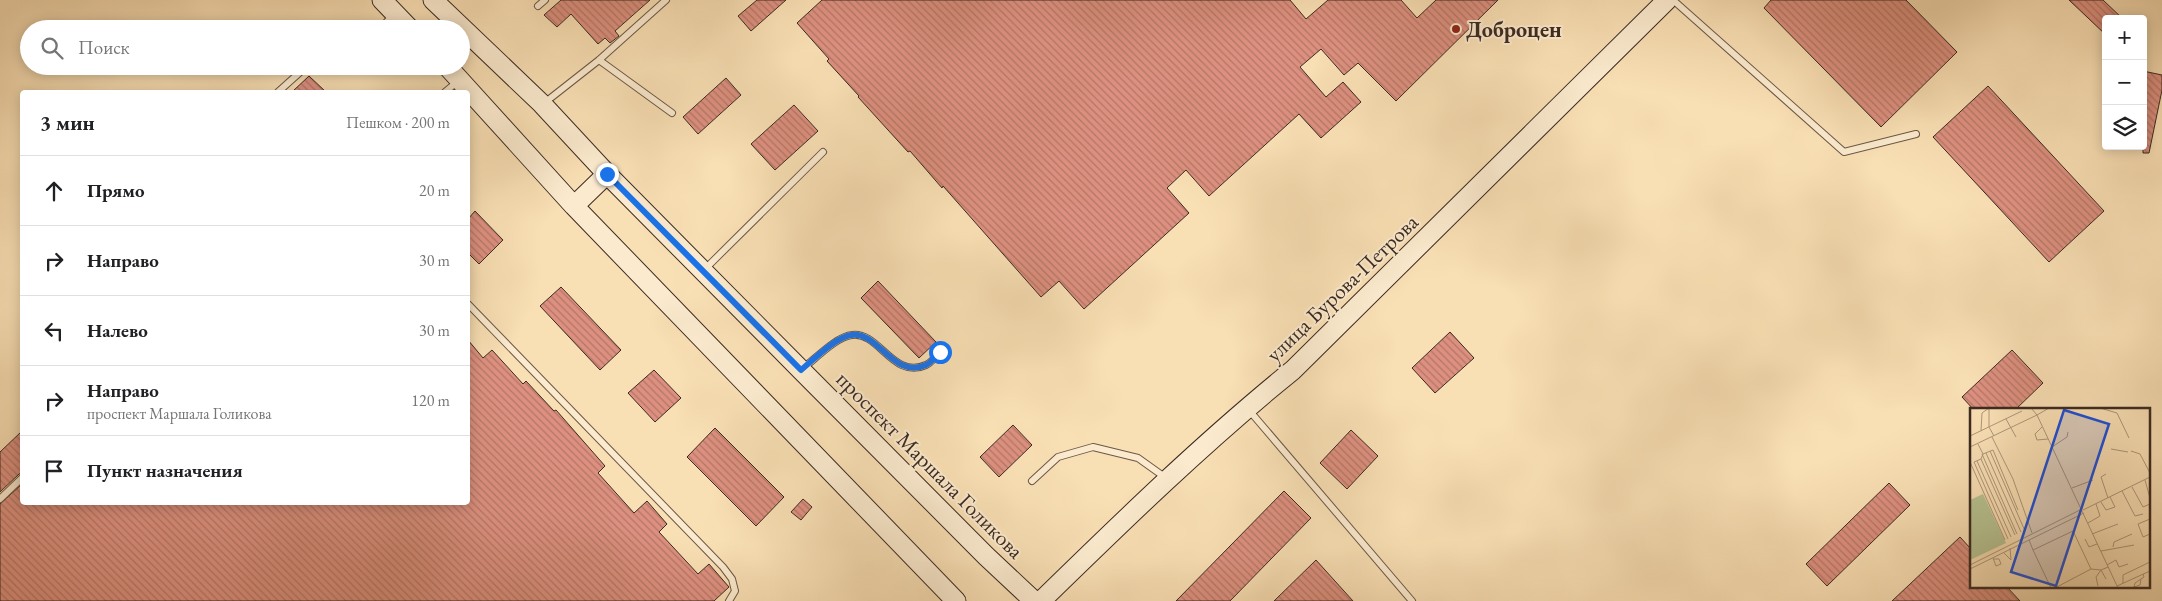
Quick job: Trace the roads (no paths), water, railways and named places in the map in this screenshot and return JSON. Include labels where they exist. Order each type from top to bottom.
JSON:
[{"type":"main road","points":[[382,0],[401,20]]},
{"type":"main road","name":"проспект Маршала Голикова","points":[[433,0],[454,20]]},
{"type":"main road","name":"улица Бурова-Петрова","points":[[1041,601],[1167,479],[1247,408],[1294,370],[1667,0]]},
{"type":"main road","name":"проспект Маршала Голикова","points":[[470,35],[542,104],[607,174],[801,370],[986,556],[1034,601]]},
{"type":"main road","points":[[456,75],[469,90]]},
{"type":"main road","points":[[470,91],[574,206],[956,601]]},
{"type":"main road","points":[[574,206],[607,174]]},
{"type":"lane","points":[[538,6],[545,0]]},
{"type":"lane","points":[[542,104],[599,60],[666,0]]},
{"type":"lane","points":[[1673,0],[1844,152],[1916,134]]},
{"type":"lane","points":[[389,20],[395,14]]},
{"type":"lane","points":[[599,60],[672,113]]},
{"type":"lane","points":[[280,90],[297,75]]},
{"type":"lane","points":[[446,90],[453,75]]},
{"type":"lane","points":[[703,271],[823,152]]},
{"type":"lane","points":[[470,306],[723,568],[732,579],[735,590],[728,601]]},
{"type":"lane","points":[[801,370],[832,345],[851,334],[864,335],[894,361],[908,368],[926,365],[940,352]]},
{"type":"lane","points":[[1247,408],[1412,601]]},
{"type":"lane","points":[[1032,481],[1058,457],[1093,447],[1138,458],[1167,479]]},
{"type":"lane","points":[[0,499],[20,480]]},
{"type":"place","name":"Доброцен","points":[[1456,29]]}]
